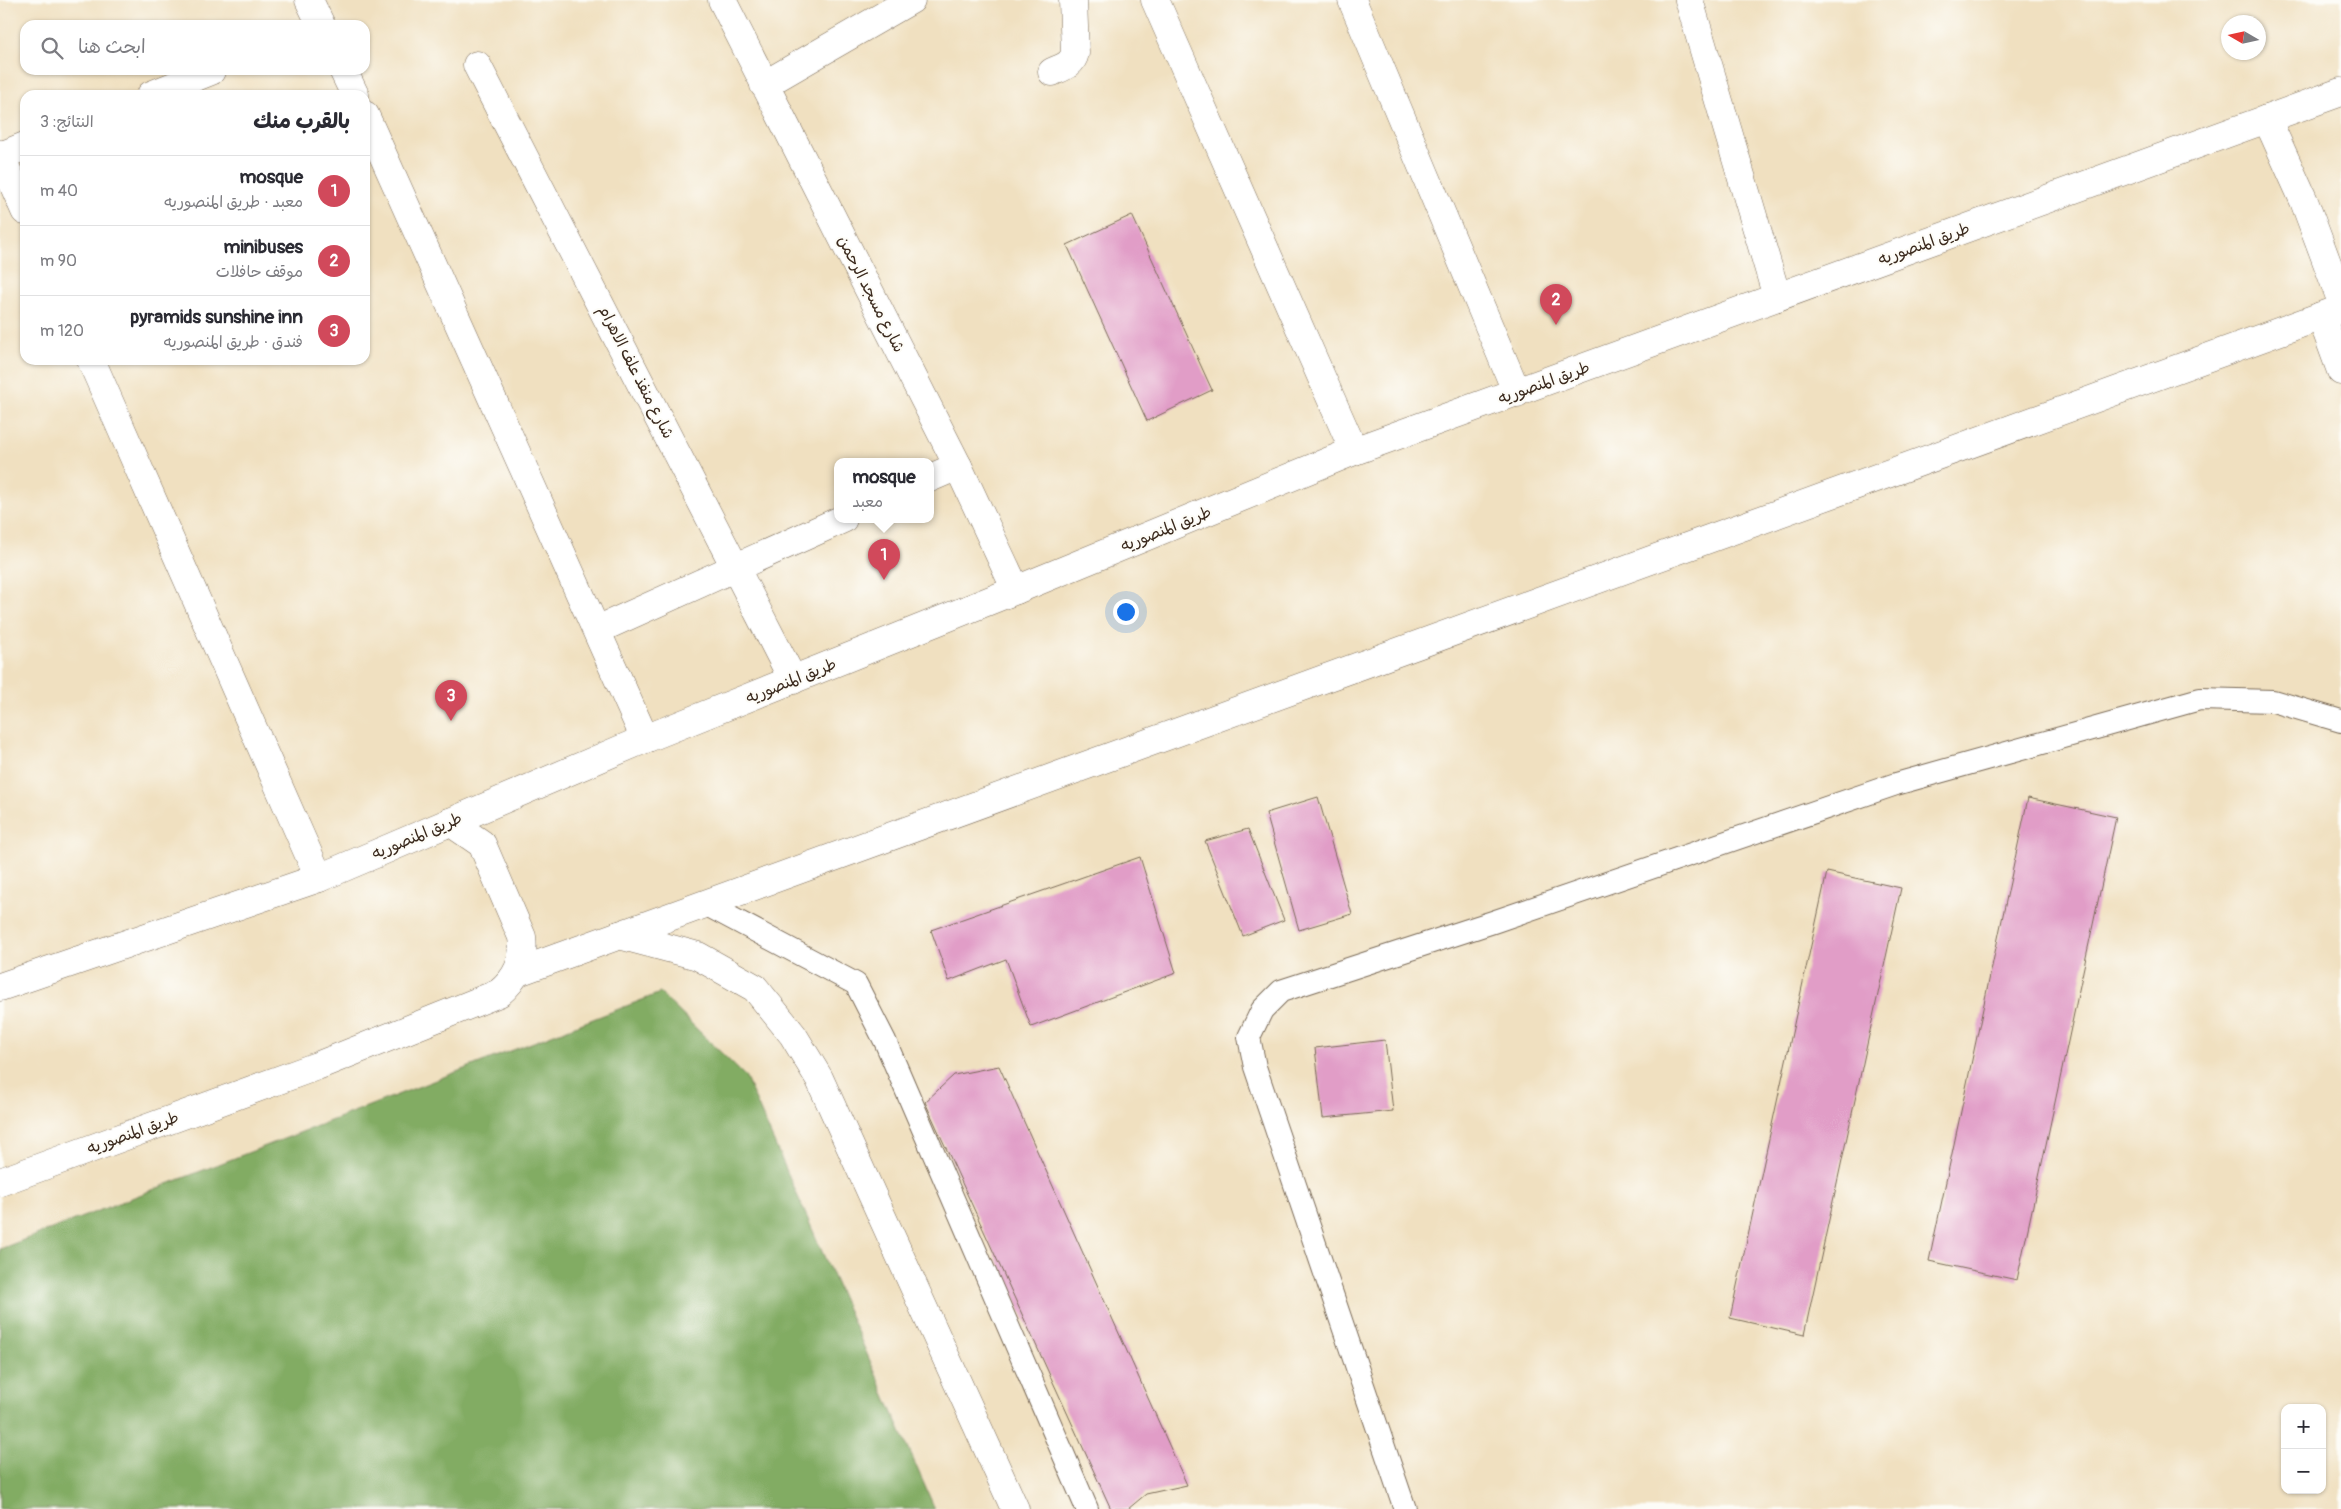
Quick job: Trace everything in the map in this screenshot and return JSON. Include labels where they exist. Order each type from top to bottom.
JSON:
[{"type":"street","points":[[309,0],[319,20]]},
{"type":"street","name":"شارع مسجد الرحمن","points":[[722,0],[958,466],[1016,590]]},
{"type":"street","points":[[764,84],[911,0]]},
{"type":"street","points":[[1052,72],[1069,64],[1074,59],[1073,0]]},
{"type":"street","points":[[1155,0],[1354,451]]},
{"type":"street","points":[[1352,0],[1516,393]]},
{"type":"street","points":[[1689,0],[1777,298]]},
{"type":"street","name":"شارع منفذ علف الاهرام","points":[[478,66],[793,680]]},
{"type":"street","points":[[164,90],[201,75]]},
{"type":"street","points":[[345,75],[353,90]]},
{"type":"street","name":"طريق المنصوريه","points":[[0,987],[319,878],[645,739],[1016,590],[1354,451],[2341,92]]},
{"type":"street","points":[[2267,119],[2304,201],[2334,308],[2341,371]]},
{"type":"street","points":[[370,127],[645,739]]},
{"type":"street","points":[[9,152],[20,193]]},
{"type":"street","name":"طريق المنصوريه","points":[[0,1182],[317,1066],[477,1002],[499,993],[518,972],[2334,308]]},
{"type":"street","points":[[93,365],[319,878]]},
{"type":"street","points":[[934,476],[958,466]]},
{"type":"street","points":[[597,630],[834,523]]},
{"type":"street","points":[[450,822],[482,844],[522,937],[524,949],[518,972]]},
{"type":"street","points":[[619,935],[698,956],[755,988],[793,1035],[819,1078],[1015,1509]]},
{"type":"lane","points":[[1405,1509],[1255,1067],[1249,1037],[1262,1010],[1281,991],[1493,922],[1896,784],[2200,698],[2273,701],[2341,721]]},
{"type":"lane","points":[[704,904],[856,984],[886,1040],[1087,1509]]},
{"type":"green space","points":[[660,993],[745,1076],[935,1509],[0,1509],[0,1249]]},
{"type":"building","points":[[1132,215],[1212,390],[1147,421],[1067,245]]},
{"type":"building","points":[[1318,797],[1352,914],[1299,930],[1266,813]]},
{"type":"building","points":[[2028,798],[2116,817],[2017,1280],[1929,1261]]},
{"type":"building","points":[[1248,829],[1284,920],[1243,936],[1205,841]]},
{"type":"building","points":[[1140,857],[1176,973],[1031,1027],[1006,959],[949,981],[931,930]]},
{"type":"building","points":[[1827,872],[1901,888],[1804,1335],[1730,1318]]},
{"type":"building","points":[[1385,1040],[1393,1111],[1323,1118],[1315,1048]]},
{"type":"building","points":[[999,1066],[1187,1485],[1146,1494],[1128,1509],[1111,1509],[925,1102],[954,1075]]},
{"type":"place","name":"minibuses","points":[[1556,325]]},
{"type":"place","name":"mosque","points":[[884,580]]},
{"type":"place","name":"pyramids sunshine inn","points":[[451,721]]}]
